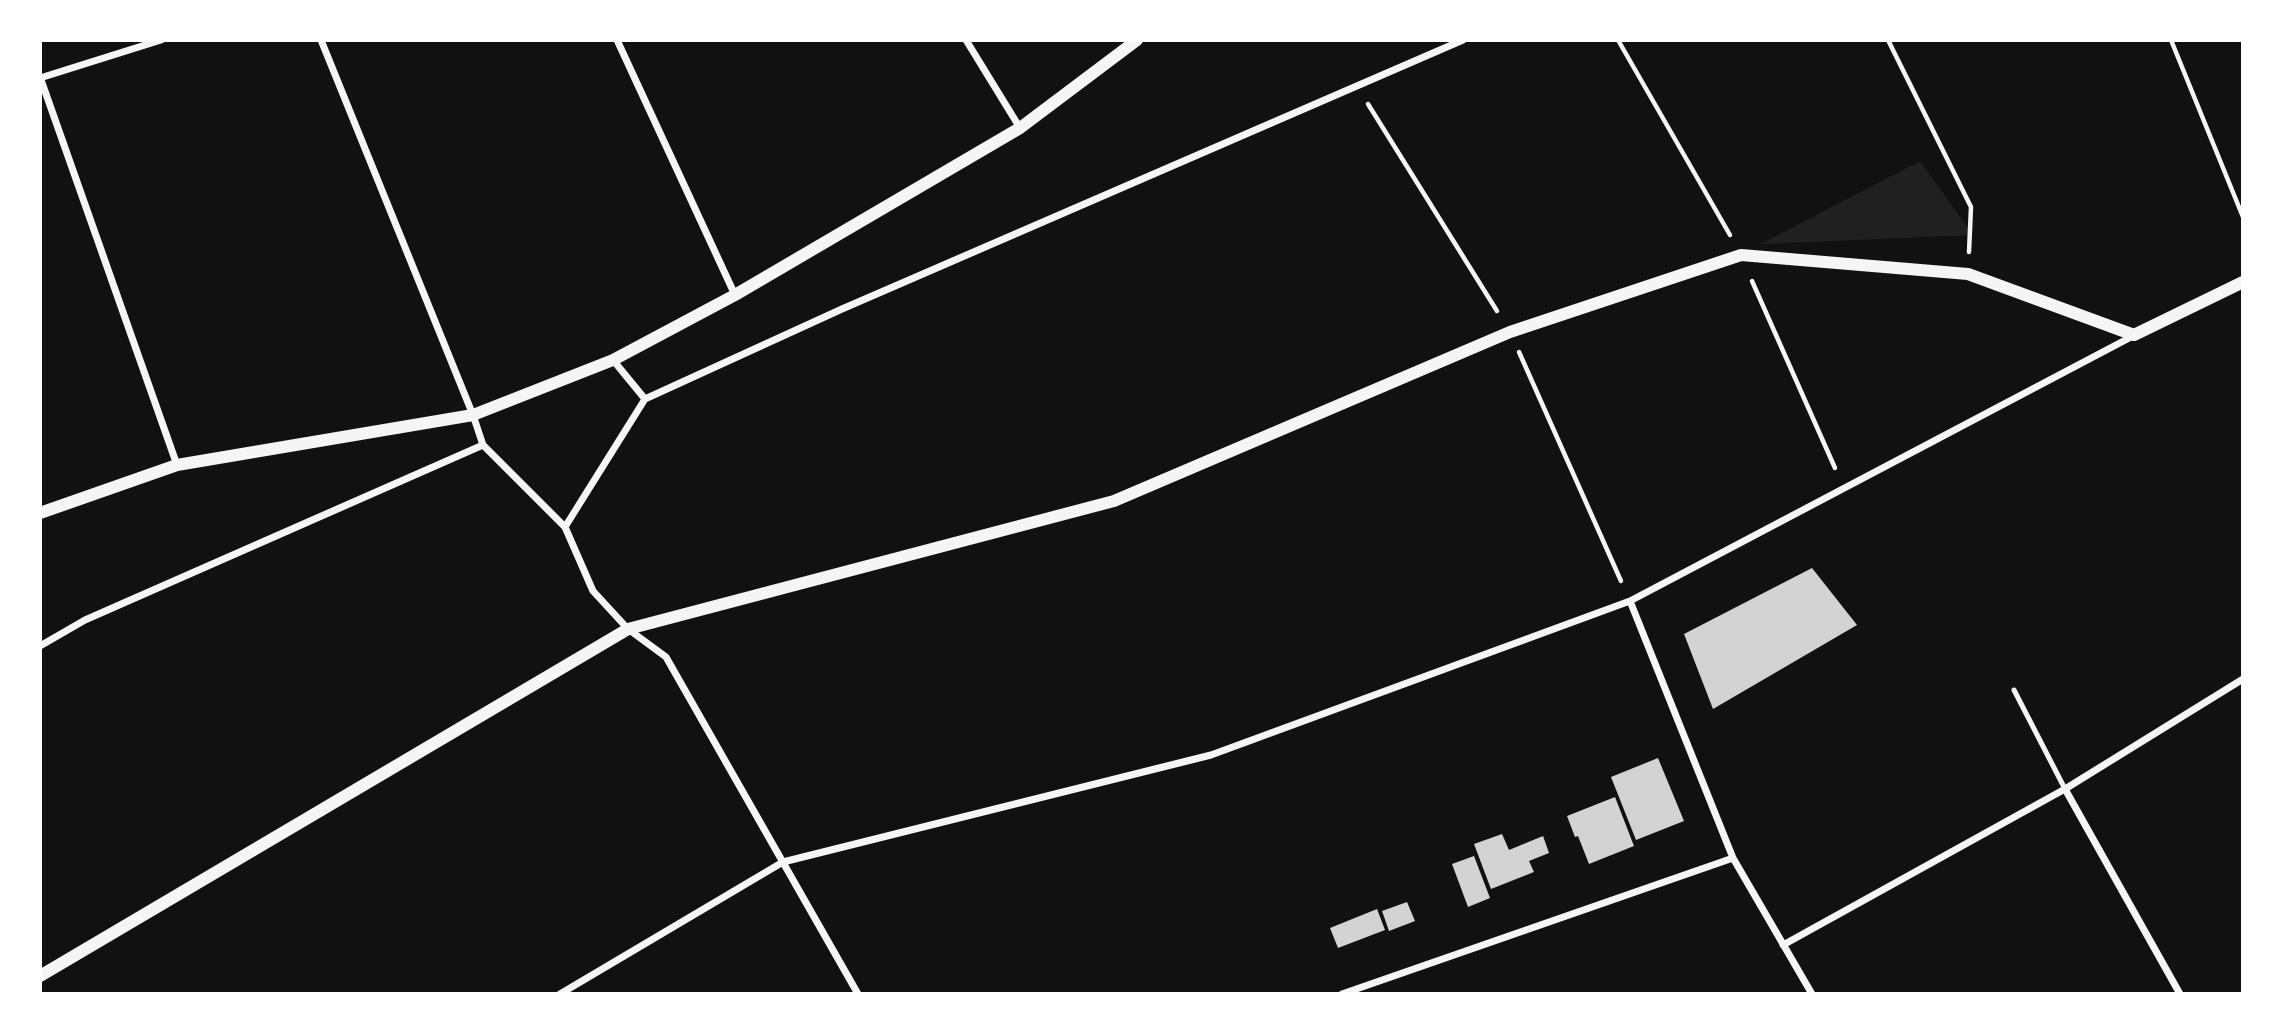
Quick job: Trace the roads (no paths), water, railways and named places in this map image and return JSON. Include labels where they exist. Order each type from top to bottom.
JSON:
[{"type":"street","points":[[161,40],[40,78],[177,465]]},
{"type":"street","points":[[321,40],[483,445],[565,527],[593,591],[628,629],[667,657],[858,994]]},
{"type":"street","points":[[617,40],[735,295]]},
{"type":"street","points":[[966,40],[1020,128]]},
{"type":"street","points":[[40,513],[177,465],[473,415],[612,360],[735,295],[1020,128],[1137,40]]},
{"type":"street","points":[[565,527],[645,399],[842,309],[1463,40]]},
{"type":"street","points":[[40,976],[628,629],[1114,501],[1510,332],[1741,255],[1968,274],[2134,335]]},
{"type":"street","points":[[560,994],[783,862],[1211,755],[1630,601],[2134,335],[2243,282]]},
{"type":"street","points":[[612,360],[645,399]]},
{"type":"street","points":[[40,646],[85,620],[483,445]]},
{"type":"street","points":[[1630,601],[1733,858],[1812,994]]},
{"type":"street","points":[[1783,945],[2065,789],[2243,679]]},
{"type":"street","points":[[2065,789],[2180,994]]},
{"type":"street","points":[[1342,994],[1733,858]]},
{"type":"lane","points":[[2014,690],[2065,789]]}]
